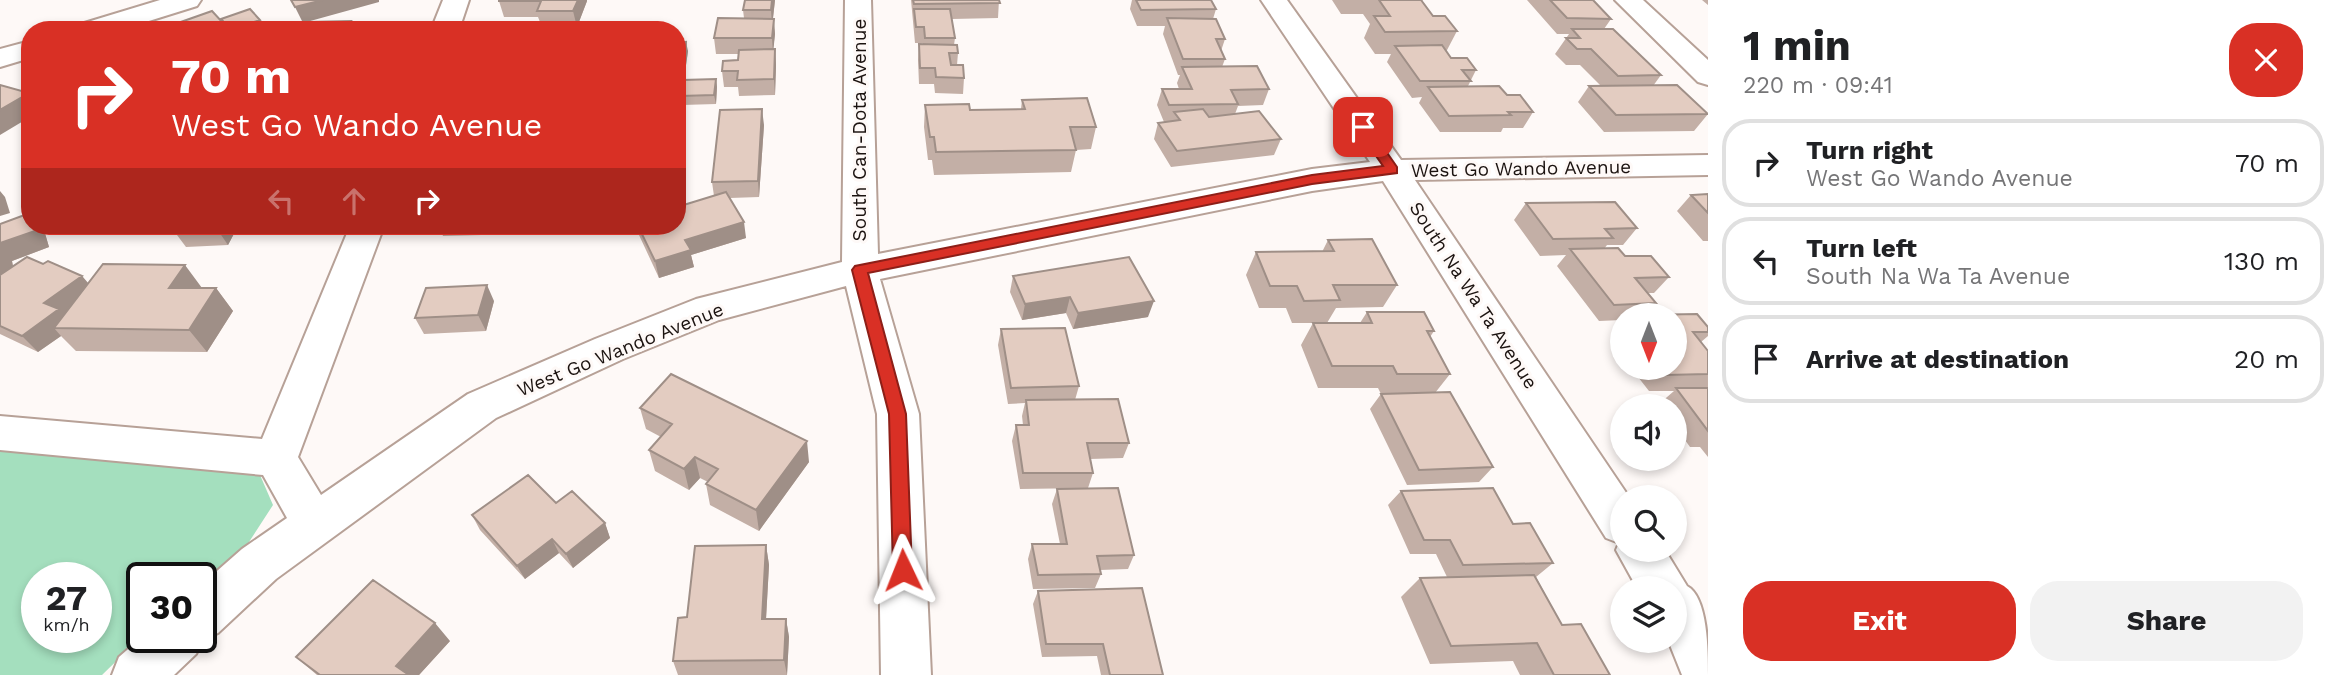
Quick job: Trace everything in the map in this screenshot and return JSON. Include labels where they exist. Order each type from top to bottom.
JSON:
[{"type":"street","points":[[120,21],[188,0]]},
{"type":"street","points":[[448,21],[456,0]]},
{"type":"street","name":"South Can-Dota Avenue","points":[[858,0],[860,270],[898,414],[906,675]]},
{"type":"street","name":"South Na Wa Ta Avenue","points":[[1274,0],[1392,170],[1610,506]]},
{"type":"street","points":[[1628,0],[1708,76]]},
{"type":"street","points":[[0,58],[21,51]]},
{"type":"street","name":"West Go Wando Avenue","points":[[217,602],[259,564],[482,407],[609,349],[709,309],[860,270],[1312,180],[1392,170],[1708,165]]},
{"type":"street","points":[[276,458],[363,235]]},
{"type":"street","points":[[0,433],[276,458]]},
{"type":"street","points":[[276,458],[315,525]]},
{"type":"street","points":[[1687,624],[1707,675]]},
{"type":"street","points":[[137,675],[161,653]]},
{"type":"green space","points":[[0,444],[236,462],[260,475],[273,505],[247,545],[217,570],[217,562],[126,562],[126,652],[102,675],[0,675]]},
{"type":"building","points":[[291,0],[323,0],[295,7]]},
{"type":"building","points":[[499,0],[578,0],[573,11],[537,11],[541,1]]},
{"type":"building","points":[[745,0],[772,0],[771,10],[743,10]]},
{"type":"building","points":[[913,0],[999,0],[1000,3],[914,4]]},
{"type":"building","points":[[1136,0],[1211,0],[1216,9],[1141,10]]},
{"type":"building","points":[[1379,0],[1421,0],[1433,16],[1445,16],[1457,31],[1385,32],[1374,16],[1390,16]]},
{"type":"building","points":[[1550,0],[1593,0],[1611,19],[1567,18]]},
{"type":"building","points":[[250,9],[260,20],[223,21],[221,19]]},
{"type":"building","points":[[914,9],[950,9],[955,38],[925,38],[924,27],[916,27]]},
{"type":"building","points":[[212,11],[221,21],[184,21]]},
{"type":"building","points":[[718,18],[774,19],[772,38],[714,38]]},
{"type":"building","points":[[1167,18],[1216,19],[1225,39],[1216,39],[1225,59],[1183,59]]},
{"type":"building","points":[[1572,29],[1613,29],[1661,75],[1618,76],[1591,49],[1577,49],[1566,38],[1580,38]]},
{"type":"building","points":[[919,44],[957,45],[958,53],[949,53],[951,65],[963,65],[964,78],[936,77],[935,68],[920,68]]},
{"type":"building","points":[[1442,45],[1451,58],[1467,58],[1476,70],[1462,70],[1471,81],[1420,81],[1395,46]]},
{"type":"building","points":[[775,49],[774,79],[737,80],[738,71],[722,71],[723,61],[738,60],[739,50]]},
{"type":"building","points":[[1257,66],[1269,89],[1231,90],[1238,104],[1169,105],[1162,89],[1192,89],[1182,67]]},
{"type":"building","points":[[716,79],[714,95],[686,96],[686,80]]},
{"type":"building","points":[[0,85],[21,91],[21,98],[0,110]]},
{"type":"building","points":[[1677,85],[1708,114],[1616,115],[1589,86]]},
{"type":"building","points":[[1499,86],[1507,95],[1520,95],[1533,112],[1449,116],[1428,87]]},
{"type":"building","points":[[1087,98],[1096,127],[1070,127],[1076,150],[936,152],[934,137],[930,137],[925,105],[969,104],[970,110],[1025,109],[1022,100]]},
{"type":"building","points":[[762,109],[758,181],[712,182],[720,110]]},
{"type":"building","points":[[1203,109],[1209,117],[1259,111],[1281,139],[1177,151],[1158,123],[1180,120],[1174,112]]},
{"type":"building","points":[[726,192],[744,222],[685,240],[691,250],[655,261],[642,235],[686,235],[686,204]]},
{"type":"building","points":[[1708,194],[1708,213],[1691,195]]},
{"type":"building","points":[[1615,202],[1637,228],[1605,229],[1613,238],[1553,239],[1526,203]]},
{"type":"building","points":[[21,216],[21,235],[23,235],[0,243],[0,224]]},
{"type":"building","points":[[1372,239],[1397,285],[1333,285],[1340,300],[1304,301],[1297,286],[1270,286],[1256,252],[1334,251],[1328,240]]},
{"type":"building","points":[[1618,248],[1625,256],[1651,256],[1669,277],[1635,278],[1656,303],[1612,303],[1570,249]]},
{"type":"building","points":[[27,257],[43,264],[48,261],[82,276],[44,303],[59,309],[22,336],[0,326],[0,275]]},
{"type":"building","points":[[1129,257],[1154,301],[1078,313],[1070,297],[1025,304],[1013,276]]},
{"type":"building","points":[[103,264],[185,265],[169,288],[216,288],[189,330],[54,328]]},
{"type":"building","points":[[487,285],[478,315],[415,318],[426,288]]},
{"type":"building","points":[[1367,312],[1424,312],[1434,331],[1427,331],[1450,374],[1397,374],[1393,366],[1332,366],[1313,323],[1372,323]]},
{"type":"building","points":[[1687,314],[1697,314],[1708,327],[1708,332],[1693,332],[1708,351],[1708,374],[1687,374]]},
{"type":"building","points":[[1065,328],[1079,386],[1011,388],[1001,329]]},
{"type":"building","points":[[671,374],[807,441],[756,510],[706,484],[718,469],[695,457],[684,469],[649,450],[672,424],[640,408]]},
{"type":"building","points":[[1676,388],[1708,388],[1708,431],[1687,403],[1687,394],[1680,394]]},
{"type":"building","points":[[1450,392],[1493,467],[1419,470],[1381,394]]},
{"type":"building","points":[[1118,399],[1129,443],[1087,443],[1093,473],[1023,473],[1016,425],[1029,425],[1026,400]]},
{"type":"building","points":[[528,475],[556,503],[572,491],[605,523],[566,554],[552,539],[517,566],[472,515]]},
{"type":"building","points":[[1118,488],[1134,555],[1097,556],[1101,574],[1038,575],[1032,544],[1067,544],[1057,489]]},
{"type":"building","points":[[1493,488],[1513,524],[1530,523],[1553,563],[1463,565],[1450,540],[1424,540],[1401,491]]},
{"type":"building","points":[[766,545],[762,619],[786,619],[784,660],[673,661],[678,618],[687,617],[695,546]]},
{"type":"building","points":[[1534,575],[1562,625],[1581,624],[1610,675],[1554,675],[1537,643],[1451,646],[1420,578]]},
{"type":"building","points":[[373,580],[435,623],[396,666],[409,675],[320,675],[296,657]]},
{"type":"building","points":[[1142,588],[1163,675],[1110,675],[1103,644],[1046,644],[1038,591]]},
{"type":"route","points":[[903,570],[898,414],[860,270],[1312,180],[1392,170],[1363,127]]}]
